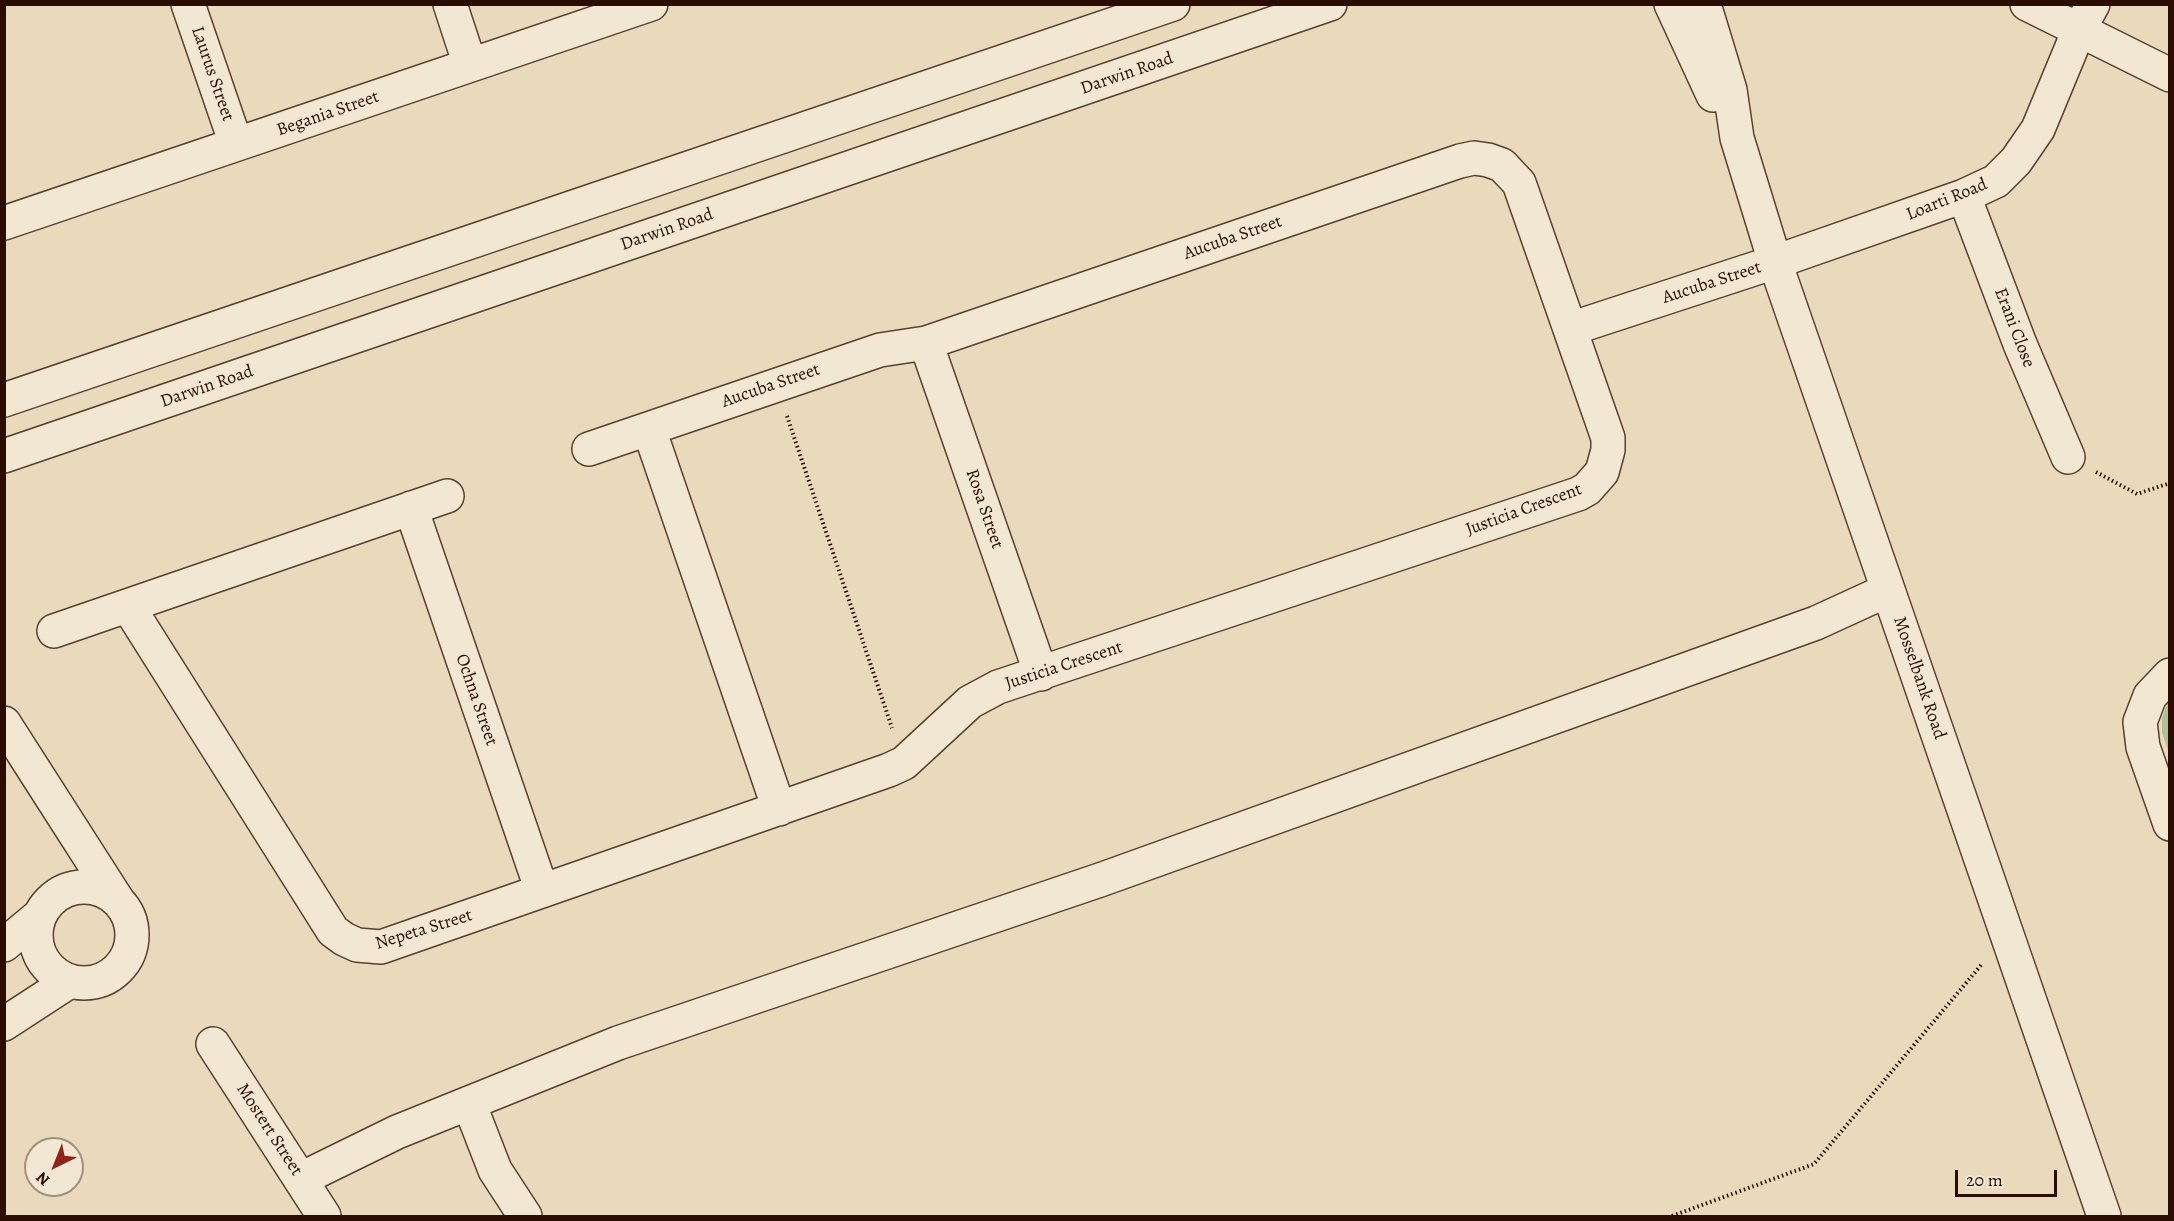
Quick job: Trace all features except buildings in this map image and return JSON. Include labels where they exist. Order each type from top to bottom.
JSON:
[{"type":"street","name":"Laurus Street","points":[[188,4],[236,144]]},
{"type":"street","points":[[450,4],[470,65]]},
{"type":"street","name":"Begania Street","points":[[4,223],[651,4]]},
{"type":"street","points":[[4,400],[1173,4]]},
{"type":"street","name":"Darwin Road","points":[[4,456],[1330,4]]},
{"type":"street","name":"Mosselbank Road","points":[[1671,4],[1712,93],[1737,138]]},
{"type":"street","name":"Mosselbank Road","points":[[1704,4],[1730,90],[1737,138],[1775,262],[2104,1216]]},
{"type":"street","points":[[2027,4],[2086,17],[2169,75]]},
{"type":"street","name":"Loarti Road","points":[[1775,262],[1964,196],[1996,181],[2016,161],[2038,129],[2086,17]]},
{"type":"street","name":"Aucuba Street","points":[[589,449],[880,350],[926,343],[1474,158],[1502,165],[1519,183],[1570,329],[1775,262]]},
{"type":"street","name":"Erani Close","points":[[1964,196],[2020,344],[2068,457]]},
{"type":"street","name":"Justicia Crescent","points":[[779,809],[904,763],[970,702],[998,687],[1578,494],[1587,489],[1602,472],[1606,462],[1608,438],[1570,329]]},
{"type":"street","name":"Rosa Street","points":[[926,343],[1041,674]]},
{"type":"street","points":[[649,429],[779,809]]},
{"type":"street","points":[[54,631],[447,496]]},
{"type":"street","name":"Ochna Street","points":[[411,508],[542,891]]},
{"type":"street","points":[[301,1179],[397,1132],[618,1043],[1122,872],[1816,623],[1888,591]]},
{"type":"street","name":"Nepeta Street","points":[[128,606],[333,931],[357,945],[381,947],[779,809]]},
{"type":"street","points":[[2169,675],[2150,696],[2140,722],[2143,747],[2169,824]]},
{"type":"street","points":[[4,723],[68,822],[128,916],[132,933],[129,951],[120,967],[106,978],[88,983],[70,981],[53,972],[40,956],[35,936],[45,907],[60,885],[69,855],[68,822]]},
{"type":"street","points":[[4,945],[69,888],[86,886],[104,891],[118,901]]},
{"type":"street","points":[[4,1024],[70,981]]},
{"type":"street","name":"Mostert Street","points":[[213,1044],[324,1216]]},
{"type":"street","points":[[469,1103],[495,1170],[525,1216]]},
{"type":"path","points":[[776,384],[904,763]]},
{"type":"path","points":[[2068,457],[2137,494],[2169,483]]},
{"type":"path","points":[[1672,1216],[1815,1164],[1988,956],[2010,943]]},
{"type":"green space","points":[[2169,699],[2169,753],[2162,733],[2162,718]]}]
